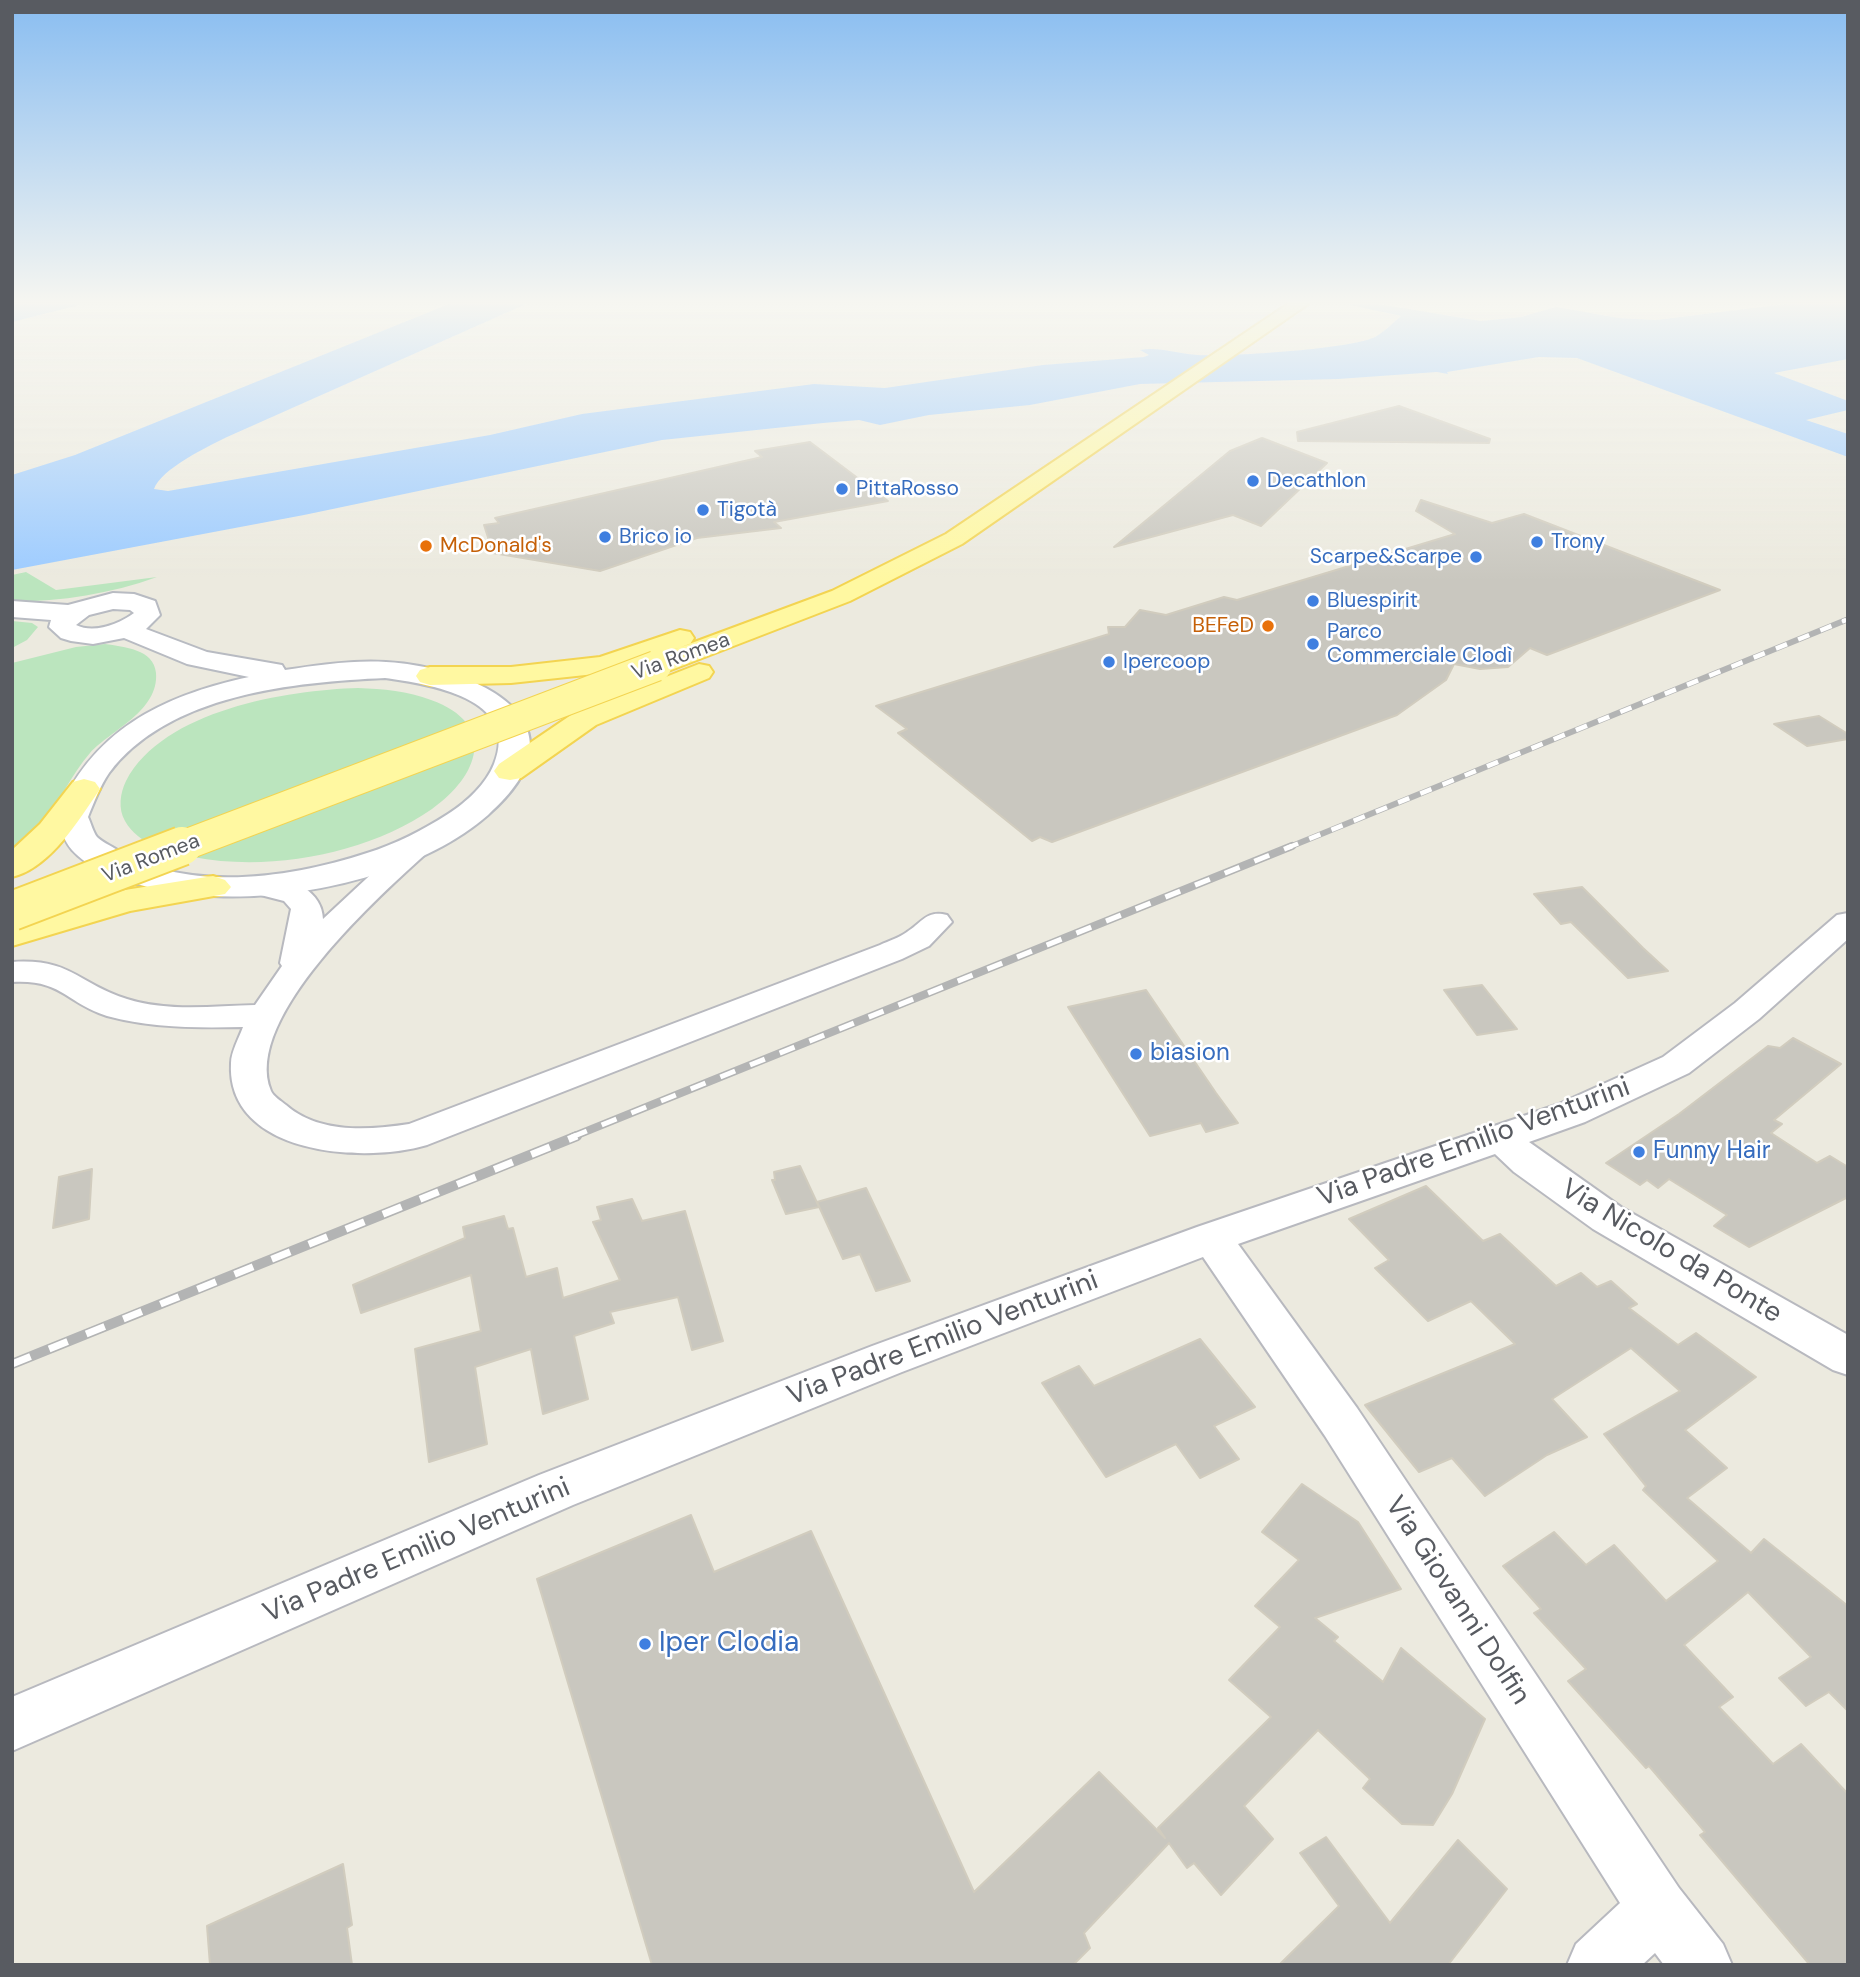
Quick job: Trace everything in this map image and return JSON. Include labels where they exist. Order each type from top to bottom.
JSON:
[{"type":"main road","name":"Via Romea","points":[[12,911],[841,596],[954,539],[1165,396]]},
{"type":"main road","points":[[135,733],[177,710],[260,682],[302,674],[385,670],[430,676],[511,675],[604,665],[737,618],[868,562],[997,497],[1053,461],[1097,444]]},
{"type":"main road","points":[[12,935],[125,901],[213,887],[260,886],[344,871],[419,845],[460,822],[491,796],[510,771],[569,729],[611,706],[793,636],[907,586],[977,549],[1011,525],[1097,444]]},
{"type":"main road","points":[[12,609],[71,614],[113,601],[134,602],[146,607],[147,615],[126,629],[157,646],[203,663],[302,674]]},
{"type":"main road","points":[[12,867],[32,853],[57,827],[102,761],[135,733],[151,714],[165,680],[157,646]]},
{"type":"main road","points":[[430,676],[474,690],[503,711],[516,739],[510,771]]},
{"type":"main road","points":[[84,789],[72,817],[83,844],[112,865],[156,880],[213,887]]},
{"type":"street","points":[[419,845],[349,910],[293,972],[265,1016],[250,1047],[245,1074],[247,1084],[271,1118],[301,1132],[335,1140],[377,1143],[426,1132],[891,952],[918,939],[936,922]]},
{"type":"street","points":[[260,886],[285,888],[304,899],[310,913],[293,972]]},
{"type":"street","name":"Via Padre Emilio Venturini","points":[[12,1724],[556,1490],[887,1359],[1211,1238],[1572,1113],[1676,1065],[1747,1010],[1848,922]]},
{"type":"street","points":[[12,972],[43,969],[64,976],[113,1006],[161,1017],[265,1016]]},
{"type":"street","name":"Via Nicolo da Ponte","points":[[1501,1137],[1527,1163],[1607,1218],[1848,1357]]},
{"type":"street","name":"Via Giovanni Dolfin","points":[[1211,1238],[1341,1422],[1658,1909],[1702,1965]]},
{"type":"street","points":[[1597,1965],[1658,1909]]},
{"type":"green space","points":[[26,572],[56,590],[157,577],[86,596],[12,602],[12,575]]},
{"type":"green space","points":[[12,621],[32,623],[38,627],[27,640],[12,648]]},
{"type":"green space","points":[[105,644],[137,651],[150,659],[156,673],[150,698],[132,719],[90,753],[45,820],[12,855],[12,663],[76,647]]},
{"type":"green space","points":[[358,688],[395,691],[431,700],[452,710],[466,723],[473,736],[474,751],[470,766],[461,781],[432,809],[406,825],[378,838],[317,856],[254,862],[223,861],[164,850],[138,836],[125,821],[121,801],[126,781],[144,757],[168,737],[197,721],[263,700],[297,693]]},
{"type":"water","points":[[220,396],[319,396],[197,453],[175,466],[158,481],[154,489],[168,491],[490,435],[582,414],[719,396],[1076,396],[1030,405],[929,415],[880,425],[859,420],[662,440],[304,515],[12,570],[12,475],[75,455]]},
{"type":"water","points":[[1682,396],[1835,396],[1848,401],[1848,410],[1806,420],[1848,434],[1848,457]]},
{"type":"building","points":[[1399,406],[1490,439],[1489,443],[1298,441],[1297,432]]},
{"type":"building","points":[[1262,438],[1327,463],[1261,526],[1233,515],[1114,547],[1230,451]]},
{"type":"building","points":[[810,442],[888,501],[774,522],[781,528],[697,538],[600,571],[493,553],[484,525],[499,523],[495,518],[762,457],[755,451]]},
{"type":"building","points":[[1421,500],[1492,523],[1524,514],[1720,590],[1547,655],[1530,648],[1508,667],[1480,669],[1454,664],[1446,680],[1397,715],[1052,842],[1040,837],[1032,841],[898,733],[907,729],[876,706],[1109,634],[1108,627],[1125,627],[1140,610],[1166,615],[1224,597],[1237,600],[1455,534],[1416,511]]},
{"type":"building","points":[[1819,716],[1848,734],[1848,739],[1807,746],[1774,724]]},
{"type":"building","points":[[1582,887],[1668,971],[1628,978],[1571,922],[1561,924],[1534,894]]},
{"type":"building","points":[[1482,985],[1517,1029],[1477,1035],[1444,990]]},
{"type":"building","points":[[1146,990],[1238,1123],[1206,1132],[1201,1123],[1150,1136],[1068,1007]]},
{"type":"building","points":[[1793,1038],[1841,1064],[1774,1120],[1782,1124],[1771,1133],[1817,1163],[1830,1156],[1848,1167],[1848,1197],[1749,1247],[1714,1226],[1727,1215],[1669,1179],[1658,1188],[1647,1180],[1640,1185],[1606,1163],[1679,1114],[1768,1046],[1780,1048]]},
{"type":"building","points":[[800,1166],[819,1207],[786,1214],[772,1180],[775,1180],[774,1172]]},
{"type":"building","points":[[92,1169],[89,1219],[53,1228],[59,1177]]},
{"type":"building","points":[[1426,1186],[1483,1241],[1500,1234],[1556,1286],[1581,1273],[1597,1287],[1611,1281],[1637,1304],[1629,1308],[1678,1345],[1696,1333],[1756,1377],[1685,1430],[1727,1468],[1687,1498],[1751,1553],[1764,1539],[1848,1606],[1848,1711],[1829,1692],[1806,1706],[1779,1678],[1811,1657],[1748,1592],[1684,1645],[1733,1697],[1719,1707],[1773,1764],[1801,1744],[1848,1794],[1848,1965],[1810,1965],[1700,1835],[1705,1832],[1649,1766],[1646,1768],[1568,1681],[1586,1669],[1534,1613],[1541,1609],[1503,1566],[1554,1532],[1586,1565],[1614,1545],[1666,1601],[1718,1561],[1643,1490],[1646,1486],[1604,1434],[1680,1391],[1631,1348],[1552,1399],[1587,1437],[1547,1455],[1485,1496],[1452,1458],[1419,1472],[1365,1405],[1515,1344],[1471,1301],[1428,1321],[1375,1268],[1389,1260],[1349,1219]]},
{"type":"building","points":[[866,1188],[910,1281],[876,1291],[860,1254],[843,1259],[817,1202]]},
{"type":"building","points":[[632,1199],[642,1221],[685,1211],[723,1341],[692,1350],[678,1297],[610,1312],[614,1323],[574,1336],[588,1399],[543,1414],[531,1349],[475,1367],[487,1444],[429,1462],[415,1349],[481,1331],[471,1275],[361,1313],[353,1285],[465,1238],[463,1227],[504,1216],[508,1229],[513,1228],[526,1277],[557,1268],[563,1298],[620,1280],[593,1222],[601,1220],[597,1207]]},
{"type":"building","points":[[1200,1339],[1255,1407],[1214,1426],[1239,1459],[1200,1478],[1176,1444],[1106,1477],[1042,1383],[1079,1366],[1094,1386]]},
{"type":"building","points":[[1302,1484],[1358,1522],[1401,1589],[1315,1618],[1338,1637],[1334,1641],[1383,1682],[1401,1648],[1485,1719],[1452,1794],[1433,1825],[1402,1824],[1363,1788],[1370,1779],[1318,1730],[1244,1806],[1273,1839],[1221,1895],[1194,1863],[1187,1868],[1169,1843],[1084,1933],[1090,1948],[1073,1965],[652,1965],[537,1579],[691,1515],[714,1572],[811,1531],[974,1892],[1099,1772],[1165,1838],[1158,1828],[1271,1717],[1229,1680],[1280,1627],[1255,1606],[1299,1560],[1262,1532]]},
{"type":"building","points":[[1326,1837],[1390,1923],[1458,1840],[1507,1889],[1448,1965],[1279,1965],[1339,1906],[1300,1853]]},
{"type":"building","points":[[343,1864],[352,1925],[347,1928],[352,1965],[210,1965],[207,1926]]},
{"type":"railway","points":[[1287,848],[1846,620]]},
{"type":"railway","points":[[1842,622],[1846,620]]},
{"type":"railway","points":[[572,1137],[1292,846]]},
{"type":"railway","points":[[12,1364],[577,1136]]},
{"type":"place","name":"Decathlon","points":[[1253,481]]},
{"type":"place","name":"PittaRosso","points":[[842,489]]},
{"type":"place","name":"Tigotà","points":[[703,510]]},
{"type":"place","name":"Brico io","points":[[605,537]]},
{"type":"place","name":"Trony","points":[[1537,542]]},
{"type":"place","name":"McDonald's","points":[[426,546]]},
{"type":"place","name":"Scarpe&Scarpe","points":[[1476,557]]},
{"type":"place","name":"Bluespirit","points":[[1313,601]]},
{"type":"place","name":"BEFeD","points":[[1268,626]]},
{"type":"place","name":"Parco Commerciale Clodì","points":[[1313,644]]},
{"type":"place","name":"Ipercoop","points":[[1109,662]]},
{"type":"place","name":"biasion","points":[[1136,1054]]},
{"type":"place","name":"Funny Hair","points":[[1639,1152]]},
{"type":"place","name":"Iper Clodia","points":[[645,1644]]}]
